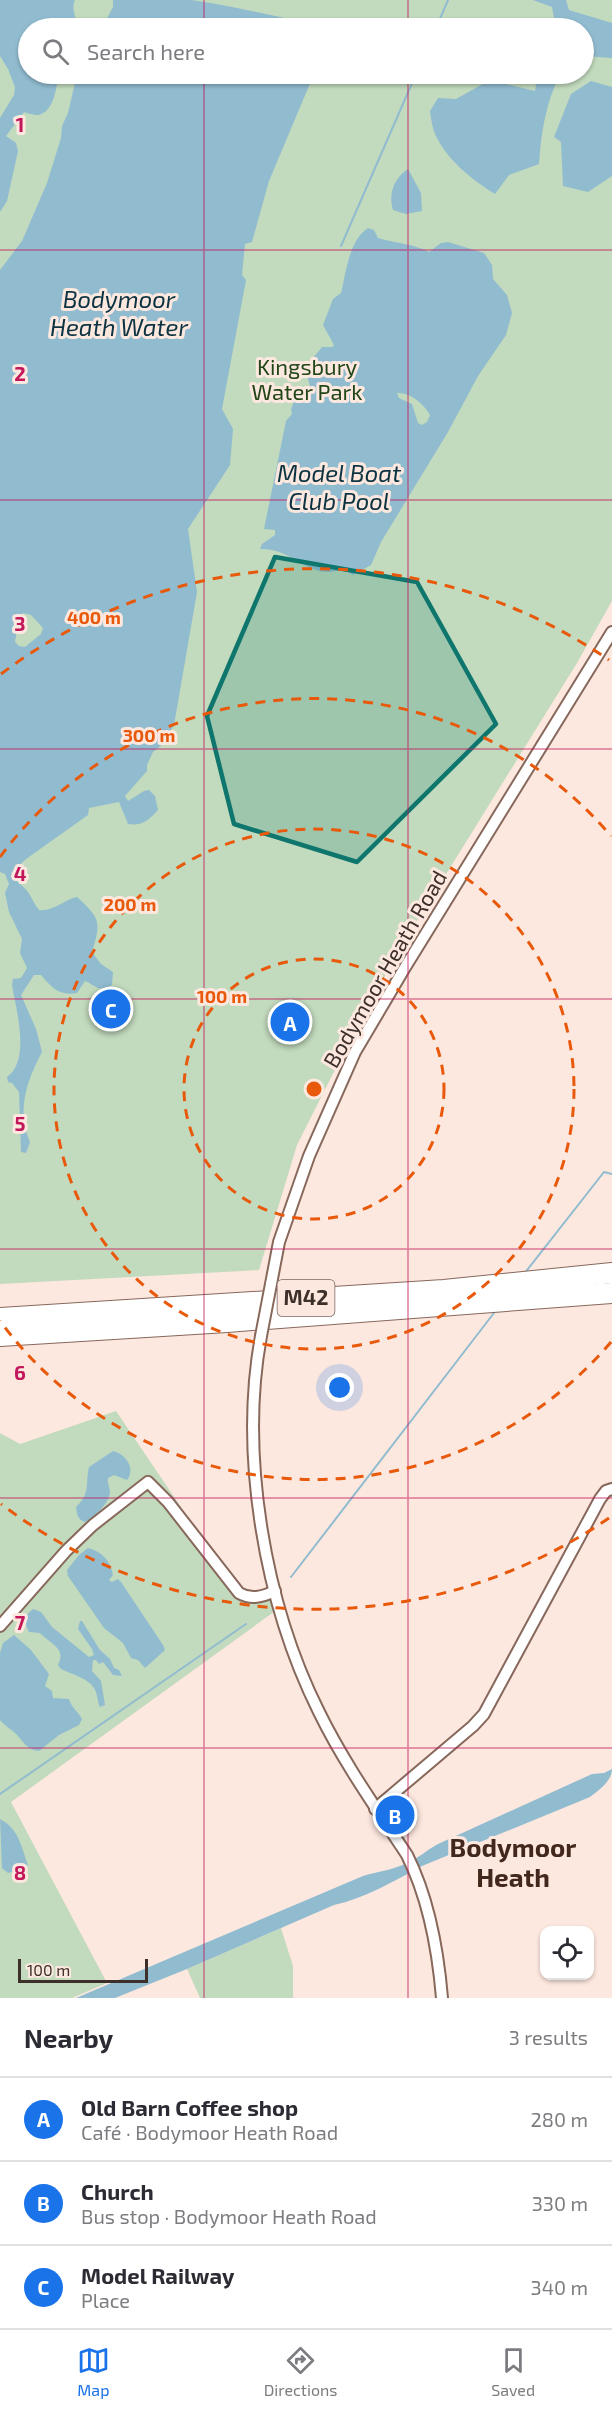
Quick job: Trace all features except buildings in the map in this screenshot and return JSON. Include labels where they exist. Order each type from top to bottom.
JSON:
[{"type":"highway","name":"M42","points":[[0,1318],[444,1290],[612,1273]]},
{"type":"highway","name":"M42","points":[[0,1336],[227,1322],[612,1293]]},
{"type":"street","name":"Bodymoor Heath Road","points":[[442,1998],[436,1947],[416,1874],[336,1746],[308,1690],[286,1635],[275,1591],[255,1476],[255,1392],[261,1336],[279,1242],[305,1166],[355,1052],[612,632]]},
{"type":"street","points":[[0,1626],[66,1551],[93,1525],[148,1482],[168,1502],[239,1593],[247,1597],[254,1597],[275,1591]]},
{"type":"street","points":[[375,1809],[479,1721],[600,1499],[606,1491],[612,1489]]},
{"type":"highlighted area","points":[[275,557],[417,582],[496,724],[357,862],[234,824],[207,716]]},
{"type":"green space","name":"Kingsbury Water Park","points":[[0,0],[612,0],[612,601],[577,663],[404,942],[354,1032],[297,1145],[259,1270],[0,1284]]},
{"type":"green space","points":[[116,1411],[239,1593],[275,1591],[278,1609],[11,1802],[107,1983],[72,1998],[0,1998],[0,1433],[20,1444]]},
{"type":"green space","points":[[281,1928],[293,1966],[293,1998],[200,1998],[187,1969]]},
{"type":"water","points":[[0,0],[75,0],[73,7],[75,18],[18,18],[18,84],[57,84],[54,98],[48,109],[38,115],[24,112],[6,136],[16,143],[18,151],[7,201],[0,212],[0,118],[14,95],[15,87],[0,56]]},
{"type":"water","points":[[113,0],[191,0],[285,18],[107,18],[113,7]]},
{"type":"water","points":[[533,0],[566,0],[569,10],[612,23],[612,58],[594,57],[594,18],[554,18],[552,7]]},
{"type":"water","points":[[594,82],[612,87],[612,176],[588,192],[563,186],[561,142],[554,137],[571,94],[586,84],[594,84]]},
{"type":"water","name":"Bodymoor Heath Water","points":[[75,84],[310,84],[269,181],[252,242],[245,244],[242,275],[246,280],[222,409],[233,429],[230,465],[188,529],[197,592],[174,725],[163,744],[153,752],[147,765],[147,771],[125,796],[128,801],[149,790],[155,796],[158,810],[144,822],[128,824],[119,802],[89,808],[88,815],[26,859],[11,873],[28,892],[39,910],[53,908],[77,897],[85,904],[95,916],[98,927],[92,952],[101,964],[113,972],[112,985],[98,988],[85,981],[77,993],[71,994],[56,990],[41,975],[34,975],[21,995],[36,1029],[42,1052],[25,1096],[24,1119],[30,1142],[26,1153],[21,1152],[19,1092],[12,1083],[8,1082],[7,1077],[14,1069],[20,1047],[13,979],[21,978],[27,968],[20,953],[22,939],[9,912],[5,893],[9,884],[5,874],[0,872],[0,270],[22,241],[47,183],[61,138],[62,126],[68,113]],"holes":[[[23,613],[31,615],[43,628],[41,634],[25,647],[15,642],[19,617]]]},
{"type":"water","points":[[483,84],[506,84],[535,91],[536,84],[556,84],[545,118],[539,164],[509,175],[495,194],[477,182],[446,152],[435,134],[430,111],[438,98],[456,99]]},
{"type":"water","points":[[408,169],[421,193],[422,211],[406,214],[393,210],[391,198],[393,187]]},
{"type":"water","name":"Model Boat Club Pool","points":[[368,228],[374,230],[378,238],[411,245],[429,252],[441,243],[448,242],[484,253],[492,265],[493,279],[507,295],[512,313],[506,335],[478,376],[448,432],[381,542],[371,565],[353,575],[343,569],[331,572],[321,571],[272,550],[260,549],[262,544],[275,535],[275,530],[264,529],[286,421],[292,414],[291,409],[300,387],[311,390],[305,368],[322,347],[334,345],[323,325],[333,299],[341,293],[352,249]],"holes":[[[397,393],[412,397],[424,407],[430,415],[427,422],[422,425],[418,423],[412,404],[399,398]]]},
{"type":"water","points":[[113,1451],[126,1459],[130,1467],[130,1476],[127,1480],[114,1475],[108,1478],[110,1492],[107,1501],[97,1513],[85,1522],[82,1521],[77,1514],[76,1507],[86,1493],[89,1467]]},
{"type":"water","points":[[88,1548],[105,1558],[113,1575],[109,1580],[112,1582],[118,1579],[121,1582],[163,1645],[165,1650],[145,1668],[138,1660],[131,1658],[123,1643],[104,1628],[68,1576],[67,1570]]},
{"type":"water","points":[[33,1609],[41,1612],[52,1627],[89,1657],[94,1655],[92,1649],[78,1629],[82,1621],[100,1650],[110,1659],[114,1668],[119,1670],[122,1676],[113,1675],[103,1662],[99,1664],[93,1660],[92,1671],[101,1681],[105,1705],[100,1707],[95,1690],[88,1682],[61,1669],[58,1665],[60,1654],[56,1647],[40,1633],[29,1632],[25,1619]]},
{"type":"water","points":[[14,1635],[31,1650],[49,1674],[45,1686],[52,1691],[53,1698],[69,1699],[82,1719],[79,1725],[59,1735],[39,1751],[29,1747],[0,1720],[0,1653],[3,1643]]},
{"type":"water","points":[[612,1769],[607,1781],[590,1797],[422,1866],[369,1894],[334,1905],[115,1998],[76,1998],[363,1876],[405,1864],[438,1844],[592,1774],[604,1773]]},
{"type":"water","points":[[0,1819],[11,1828],[18,1839],[28,1865],[23,1869],[8,1873],[2,1868]]},
{"type":"waterway","points":[[440,18],[448,0]]},
{"type":"waterway","points":[[341,246],[412,84]]},
{"type":"waterway","points":[[524,1274],[604,1172],[612,1174]]},
{"type":"waterway","points":[[291,1577],[497,1309]]},
{"type":"waterway","points":[[0,1794],[246,1624]]},
{"type":"place","name":"Model Railway","points":[[111,1009]]},
{"type":"place","name":"Old Barn Coffee shop","points":[[290,1022]]},
{"type":"place","name":"Church","points":[[395,1815]]},
{"type":"district","name":"Bodymoor Heath","points":[[513,1863]]}]
